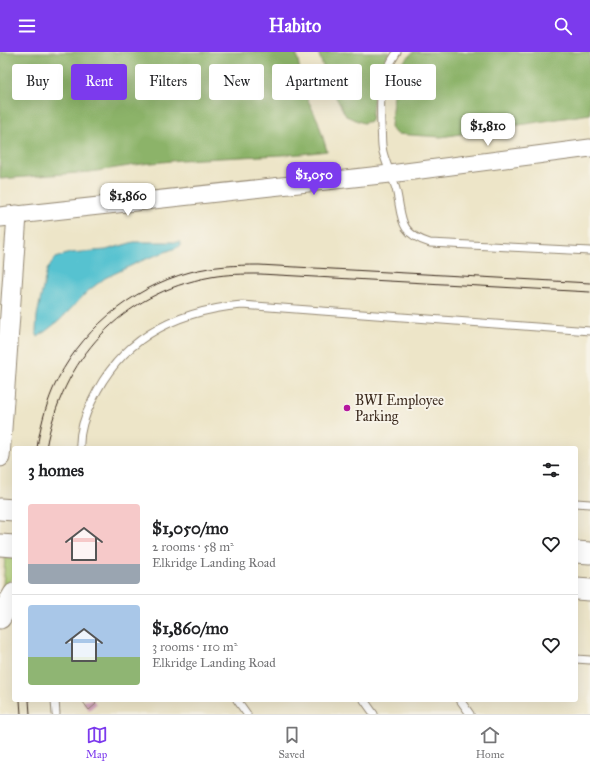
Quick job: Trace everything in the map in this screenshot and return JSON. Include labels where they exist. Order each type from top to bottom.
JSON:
[{"type":"main road","points":[[0,457],[8,216]]},
{"type":"main road","points":[[0,509],[12,510]]},
{"type":"main road","points":[[0,545],[12,546]]},
{"type":"main road","points":[[578,552],[590,553]]},
{"type":"main road","points":[[578,588],[590,590]]},
{"type":"main road","points":[[0,618],[12,597]]},
{"type":"street","points":[[8,216],[390,174],[590,148]]},
{"type":"lane","points":[[397,52],[388,66],[382,84],[380,107],[383,151],[396,189],[400,216],[403,224],[414,236],[420,240],[430,243],[590,251]]},
{"type":"lane","points":[[80,446],[83,424],[90,404],[100,385],[116,364],[140,340],[159,328],[180,318],[201,312],[242,305],[590,331]]},
{"type":"lane","points":[[578,503],[590,504]]},
{"type":"lane","points":[[578,659],[590,660]]},
{"type":"lane","points":[[55,702],[56,714]]},
{"type":"lane","points":[[238,702],[247,714]]},
{"type":"lane","points":[[365,702],[374,714]]},
{"type":"lane","points":[[461,702],[470,714]]},
{"type":"green space","points":[[0,52],[296,52],[299,64],[272,64],[272,100],[308,100],[318,121],[327,151],[301,154],[181,160],[90,172],[0,179]]},
{"type":"green space","points":[[318,52],[390,52],[384,64],[370,64],[370,100],[373,100],[371,121],[363,123],[346,116],[338,100],[362,100],[362,64],[322,64]]},
{"type":"green space","points":[[413,52],[590,52],[590,114],[441,137],[396,134],[391,128],[393,100],[436,100],[436,64],[402,64]]},
{"type":"green space","points":[[5,558],[12,558],[12,578],[3,589]]},
{"type":"water","points":[[134,242],[180,242],[181,246],[141,261],[105,278],[88,291],[60,320],[38,337],[36,332],[37,316],[42,292],[47,270],[55,258],[70,253],[106,250]]},
{"type":"building","points":[[83,702],[94,702],[96,704],[89,710]]},
{"type":"tram line","points":[[37,446],[43,418],[53,389],[77,349],[108,316],[127,301],[168,279],[190,272],[224,266],[259,265],[590,283]]},
{"type":"tram line","points":[[46,446],[54,416],[66,386],[82,359],[101,335],[123,315],[150,298],[179,285],[217,276],[260,274],[590,292]]},
{"type":"tram line","points":[[20,702],[21,714]]},
{"type":"tram line","points":[[29,702],[30,714]]},
{"type":"place","name":"BWI Employee Parking","points":[[347,408]]}]
